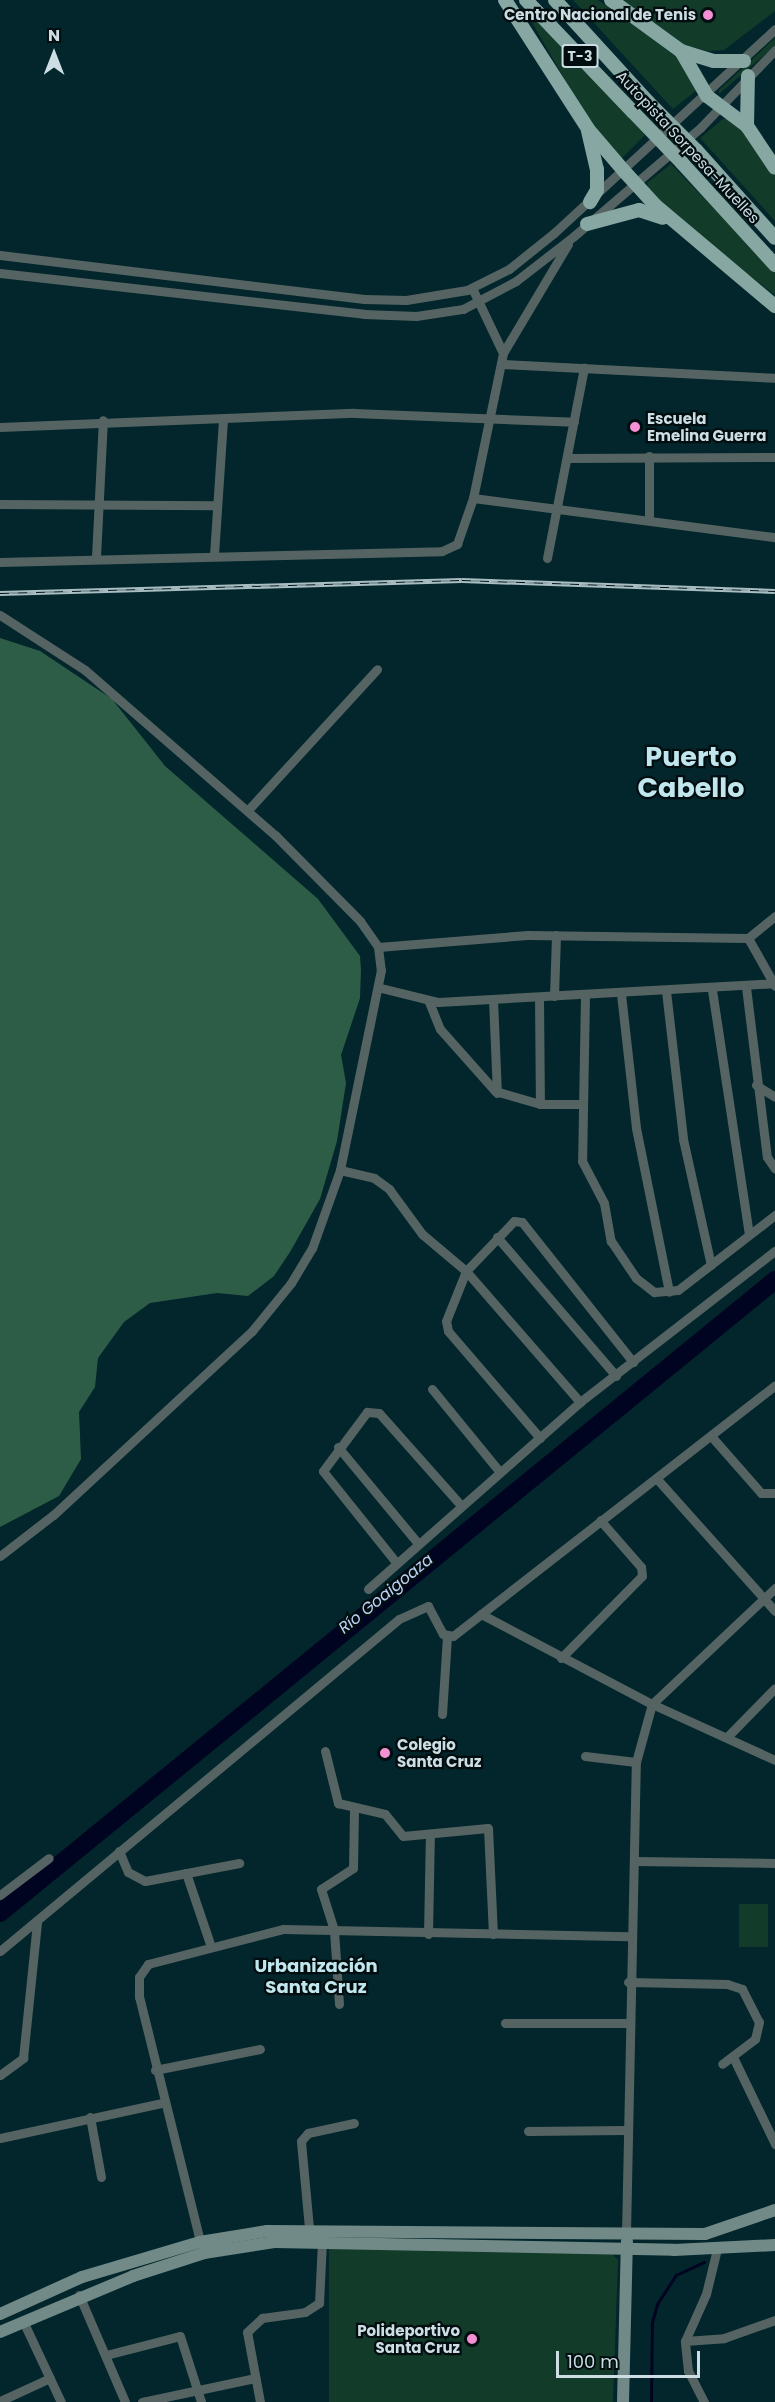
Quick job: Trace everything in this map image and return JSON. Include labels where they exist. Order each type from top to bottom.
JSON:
[{"type":"main road","points":[[505,0],[588,129],[624,171],[681,227],[775,306]]},
{"type":"main road","name":"Autopista Sorpesa-Muelles","points":[[526,0],[775,265]]},
{"type":"main road","name":"Autopista Sorpesa-Muelles","points":[[555,0],[775,238]]},
{"type":"main road","points":[[611,0],[681,51],[714,60],[744,60]]},
{"type":"main road","points":[[681,51],[707,96],[747,126],[775,168]]},
{"type":"main road","points":[[747,126],[748,76]]},
{"type":"main road","points":[[588,129],[597,169],[597,190],[590,202]]},
{"type":"main road","points":[[587,224],[639,210],[681,227]]},
{"type":"main road","points":[[0,2314],[82,2277],[202,2247],[309,2228],[705,2234],[775,2210]]},
{"type":"main road","points":[[623,2402],[626,2233]]},
{"type":"main road","points":[[0,2332],[79,2295],[202,2247],[322,2241],[627,2249],[717,2249],[775,2245]]},
{"type":"street","points":[[0,255],[406,300],[472,288],[509,269],[590,202],[707,96],[775,29]]},
{"type":"street","points":[[0,273],[269,304],[416,316],[478,304],[574,236],[636,184],[721,107],[775,50]]},
{"type":"street","points":[[0,562],[96,556],[442,551],[464,534],[473,498],[487,417],[503,353],[574,236]]},
{"type":"street","points":[[152,272],[153,290]]},
{"type":"street","points":[[269,304],[271,286]]},
{"type":"street","points":[[472,288],[503,353]]},
{"type":"street","points":[[502,364],[775,378]]},
{"type":"street","points":[[547,558],[554,505],[567,458],[584,368]]},
{"type":"street","points":[[0,427],[103,420],[223,420],[354,413],[574,422]]},
{"type":"street","points":[[96,556],[103,420]]},
{"type":"street","points":[[214,555],[223,420]]},
{"type":"street","points":[[649,456],[649,519]]},
{"type":"street","points":[[567,458],[775,457]]},
{"type":"street","points":[[473,498],[554,505],[775,537]]},
{"type":"street","points":[[0,504],[217,505]]},
{"type":"street","points":[[0,615],[85,670],[248,810],[360,921],[378,947],[381,988],[340,1170],[312,1248],[252,1331],[53,1515],[0,1556]]},
{"type":"street","points":[[248,810],[377,669]]},
{"type":"street","points":[[378,947],[556,935],[748,938],[775,916]]},
{"type":"street","points":[[554,996],[556,935]]},
{"type":"street","points":[[381,988],[429,1002],[712,990],[774,985],[748,938]]},
{"type":"street","points":[[746,987],[756,1085],[767,1157],[775,1169]]},
{"type":"street","points":[[712,990],[749,1234]]},
{"type":"street","points":[[666,991],[683,1139],[711,1265]]},
{"type":"street","points":[[621,994],[636,1128],[669,1293]]},
{"type":"street","points":[[585,996],[581,1104],[582,1166],[603,1199],[611,1241],[636,1278],[654,1292],[669,1293],[711,1265],[775,1215]]},
{"type":"street","points":[[539,997],[540,1104]]},
{"type":"street","points":[[493,999],[497,1093]]},
{"type":"street","points":[[429,1002],[440,1029],[497,1093],[540,1104],[581,1104]]},
{"type":"street","points":[[756,1085],[775,1097]]},
{"type":"street","points":[[340,1170],[374,1178],[389,1189],[422,1234],[466,1271],[580,1401]]},
{"type":"street","points":[[540,1438],[448,1331],[448,1310],[466,1271],[514,1221],[522,1222],[633,1362]]},
{"type":"street","points":[[497,1237],[616,1376]]},
{"type":"street","points":[[368,1589],[416,1541],[540,1438],[580,1401],[616,1376],[775,1251]]},
{"type":"street","points":[[432,1389],[499,1471]]},
{"type":"street","points":[[447,1637],[481,1614],[600,1520],[773,1391]]},
{"type":"street","points":[[395,1561],[324,1476],[338,1447],[367,1412],[379,1413],[459,1503]]},
{"type":"street","points":[[711,1436],[761,1494],[775,1493]]},
{"type":"street","points":[[338,1447],[416,1541]]},
{"type":"street","points":[[657,1479],[775,1611]]},
{"type":"street","points":[[561,1658],[642,1576],[641,1567],[600,1520]]},
{"type":"street","points":[[626,2233],[627,2023],[636,1762],[652,1704],[775,1588]]},
{"type":"street","points":[[0,1952],[399,1619],[428,1606],[447,1637],[442,1714]]},
{"type":"street","points":[[481,1614],[652,1704],[728,1736],[775,1760]]},
{"type":"street","points":[[728,1736],[775,1688]]},
{"type":"street","points":[[324,1751],[336,1799],[354,1808],[385,1814],[403,1836],[476,1826],[490,1830],[493,1934]]},
{"type":"street","points":[[585,1756],[636,1762]]},
{"type":"street","points":[[339,2004],[334,1930],[321,1889],[353,1868],[354,1808]]},
{"type":"street","points":[[428,1934],[430,1834]]},
{"type":"street","points":[[119,1851],[128,1872],[145,1881],[239,1863]]},
{"type":"street","points":[[0,1895],[49,1858]]},
{"type":"street","points":[[634,1861],[775,1863]]},
{"type":"street","points":[[186,1873],[210,1944]]},
{"type":"street","points":[[0,2074],[17,2067],[24,2054],[37,1923]]},
{"type":"street","points":[[202,2247],[162,2103],[139,1997],[142,1971],[156,1961],[210,1944],[283,1929],[428,1934],[629,1936]]},
{"type":"street","points":[[628,1982],[727,1984],[742,1989],[759,2022],[755,2039],[722,2064]]},
{"type":"street","points":[[504,2023],[627,2023]]},
{"type":"street","points":[[155,2070],[260,2049]]},
{"type":"street","points":[[734,2057],[775,2144]]},
{"type":"street","points":[[0,2138],[162,2103]]},
{"type":"street","points":[[90,2117],[101,2177]]},
{"type":"street","points":[[309,2228],[301,2141],[308,2133],[354,2123]]},
{"type":"street","points":[[528,2131],[627,2130]]},
{"type":"street","points":[[260,2402],[247,2332],[262,2318],[305,2312],[319,2303],[322,2241]]},
{"type":"street","points":[[704,2402],[688,2371],[685,2341],[706,2294],[717,2249]]},
{"type":"street","points":[[79,2295],[125,2402]]},
{"type":"street","points":[[685,2341],[724,2338],[775,2320]]},
{"type":"street","points":[[24,2321],[61,2402]]},
{"type":"street","points":[[106,2355],[180,2336],[201,2402]]},
{"type":"street","points":[[0,2402],[50,2378]]},
{"type":"street","points":[[142,2402],[255,2378]]},
{"type":"green space","points":[[519,0],[527,0],[645,135],[622,158],[595,132]]},
{"type":"green space","points":[[573,0],[598,0],[678,55],[697,90],[673,109]]},
{"type":"green space","name":"Centro Nacional de Tenis","points":[[620,0],[775,0],[775,11],[724,50],[708,51],[683,45]]},
{"type":"green space","points":[[775,38],[775,46],[719,94],[719,90]]},
{"type":"green space","points":[[723,119],[734,119],[775,166],[775,221],[700,138]]},
{"type":"green space","points":[[671,164],[775,272],[775,295],[680,222],[649,190],[647,183]]},
{"type":"green space","points":[[0,638],[40,651],[112,699],[165,766],[318,899],[360,956],[361,970],[360,998],[341,1055],[346,1083],[337,1141],[320,1199],[290,1252],[274,1276],[248,1296],[217,1293],[150,1303],[124,1322],[98,1358],[95,1387],[79,1412],[81,1459],[59,1496],[0,1527]]},
{"type":"green space","points":[[739,1904],[768,1904],[768,1947],[739,1947]]},
{"type":"green space","name":"Polideportivo Santa Cruz","points":[[329,2248],[611,2253],[618,2260],[613,2402],[329,2402]]},
{"type":"waterway","name":"Río Goaigoaza","points":[[0,1913],[775,1280]]},
{"type":"waterway","points":[[651,2402],[652,2322],[657,2304],[676,2275],[704,2262]]},
{"type":"railway","points":[[0,593],[462,580],[775,591]]},
{"type":"place","name":"Centro Nacional de Tenis","points":[[708,15]]},
{"type":"place","name":"Escuela Emelina Guerra","points":[[635,427]]},
{"type":"place","name":"Colegio Santa Cruz","points":[[385,1753]]},
{"type":"place","name":"Polideportivo Santa Cruz","points":[[472,2339]]},
{"type":"district","name":"Puerto Cabello","points":[[691,772]]},
{"type":"district","name":"Urbanización Santa Cruz","points":[[316,1977]]}]
